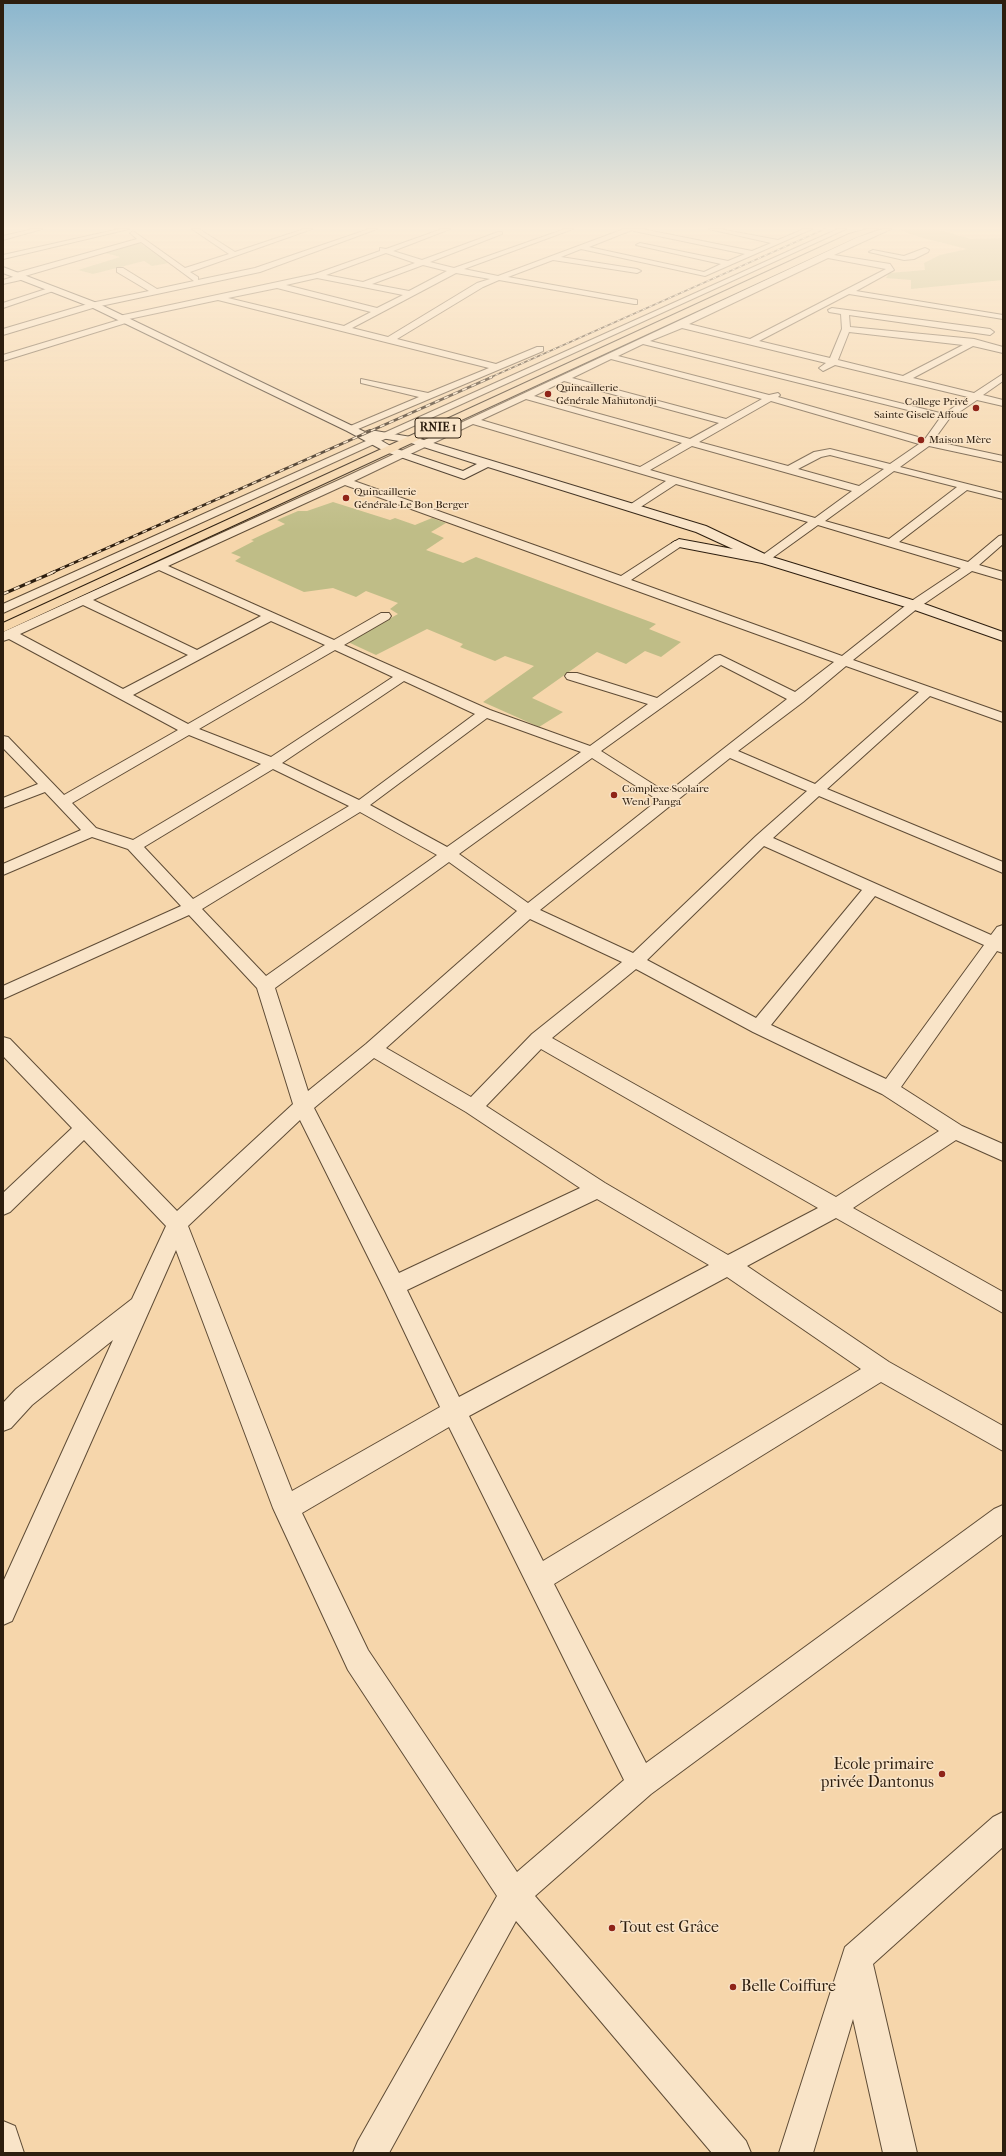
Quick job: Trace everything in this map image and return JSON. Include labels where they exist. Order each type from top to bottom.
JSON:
[{"type":"highway","name":"RNIE 1","points":[[5,633],[387,448],[394,437],[632,330]]},
{"type":"highway","name":"RNIE 1","points":[[3,617],[387,448],[419,441],[655,330]]},
{"type":"street","points":[[3,358],[91,330]]},
{"type":"street","points":[[146,330],[352,429],[387,448],[464,475],[487,463]]},
{"type":"street","points":[[343,330],[497,367]]},
{"type":"street","points":[[388,341],[407,330]]},
{"type":"street","points":[[394,437],[486,391],[621,330]]},
{"type":"street","points":[[419,441],[473,421],[609,356],[670,330]]},
{"type":"street","points":[[700,330],[1003,403]]},
{"type":"street","points":[[751,342],[775,330]]},
{"type":"street","points":[[642,470],[834,362],[846,330]]},
{"type":"street","points":[[851,330],[971,343],[1003,350]]},
{"type":"street","points":[[973,330],[990,332]]},
{"type":"street","points":[[904,379],[993,330]]},
{"type":"street","points":[[642,341],[946,417]]},
{"type":"street","points":[[352,429],[456,383],[540,349]]},
{"type":"street","points":[[609,356],[770,398],[927,443],[1003,459]]},
{"type":"street","points":[[764,559],[927,443],[946,417],[1003,377]]},
{"type":"street","points":[[563,378],[728,422]]},
{"type":"street","points":[[364,382],[428,396]]},
{"type":"street","points":[[456,383],[486,391]]},
{"type":"street","points":[[525,396],[860,490]]},
{"type":"street","points":[[473,421],[1003,576]]},
{"type":"street","points":[[352,429],[419,441],[701,529],[764,559]]},
{"type":"street","points":[[5,633],[84,600],[345,481],[387,448]]},
{"type":"street","points":[[3,609],[387,448]]},
{"type":"street","points":[[789,470],[822,452],[1003,496]]},
{"type":"street","points":[[632,508],[675,480]]},
{"type":"street","points":[[345,481],[1003,718]]},
{"type":"street","points":[[891,543],[964,487]]},
{"type":"street","points":[[3,1612],[177,1224],[303,1106],[373,1049],[528,911],[730,753],[914,605],[970,567],[1003,538]]},
{"type":"street","points":[[622,581],[680,543],[764,559],[914,605],[1003,638]]},
{"type":"street","points":[[159,566],[485,713],[591,751],[668,800]]},
{"type":"street","points":[[84,600],[198,654]]},
{"type":"street","points":[[122,695],[271,616]]},
{"type":"street","points":[[62,802],[332,645],[385,616]]},
{"type":"street","points":[[5,633],[187,729],[272,763],[360,806],[448,854],[528,911],[635,961],[759,1027],[889,1089],[954,1130],[1003,1153]]},
{"type":"street","points":[[265,986],[720,659],[798,699]]},
{"type":"street","points":[[134,846],[272,763],[403,676]]},
{"type":"street","points":[[572,676],[659,703]]},
{"type":"street","points":[[473,1107],[539,1039],[635,961],[762,839],[928,691]]},
{"type":"street","points":[[3,993],[191,908],[360,806],[485,713]]},
{"type":"street","points":[[3,740],[90,831],[134,846],[265,986],[303,1106],[394,1286],[454,1412],[640,1784]]},
{"type":"street","points":[[730,753],[1003,868]]},
{"type":"street","points":[[3,803],[47,786]]},
{"type":"street","points":[[3,870],[90,831]]},
{"type":"street","points":[[762,839],[872,889],[1000,941],[889,1089]]},
{"type":"street","points":[[759,1027],[872,889]]},
{"type":"street","points":[[539,1039],[1003,1303]]},
{"type":"street","points":[[3,1044],[85,1127],[177,1224],[286,1508],[358,1660],[514,1895],[734,2153]]},
{"type":"street","points":[[373,1049],[473,1107],[598,1189],[727,1265],[881,1370],[1003,1439]]},
{"type":"street","points":[[3,1206],[85,1127]]},
{"type":"street","points":[[286,1508],[454,1412],[836,1208],[954,1130]]},
{"type":"street","points":[[394,1286],[598,1189]]},
{"type":"street","points":[[3,1420],[24,1397],[142,1304]]},
{"type":"street","points":[[538,1579],[881,1370]]},
{"type":"street","points":[[370,2153],[514,1895],[640,1784],[1003,1518]]},
{"type":"street","points":[[796,2153],[856,1958],[1003,1827]]},
{"type":"street","points":[[856,1958],[900,2153]]},
{"type":"street","points":[[3,2138],[7,2153]]},
{"type":"shaded area","points":[[333,502],[390,520],[395,518],[415,525],[432,518],[446,523],[431,532],[444,538],[426,550],[463,563],[476,557],[656,624],[649,629],[681,642],[661,657],[645,651],[626,664],[597,652],[532,698],[563,712],[539,727],[483,702],[534,666],[505,656],[495,661],[460,647],[463,644],[427,629],[376,655],[348,642],[398,614],[390,609],[398,603],[366,591],[356,597],[333,588],[304,592],[235,561],[241,557],[231,553],[254,541],[251,540],[285,524],[277,520],[298,511],[307,511]]},
{"type":"railway","points":[[489,378],[598,330]]},
{"type":"railway","points":[[51,573],[492,377]]},
{"type":"railway","points":[[3,594],[54,572]]},
{"type":"place","name":"Quincaillerie Générale Mahutondji","points":[[548,394]]},
{"type":"place","name":"College Privé Sainte Gisele Affoue","points":[[976,408]]},
{"type":"place","name":"Maison Mère","points":[[921,440]]},
{"type":"place","name":"Quincaillerie Générale Le Bon Berger","points":[[346,498]]},
{"type":"place","name":"Complexe Scolaire Wend Panga","points":[[614,795]]},
{"type":"place","name":"Ecole primaire privée Dantonus","points":[[942,1774]]},
{"type":"place","name":"Tout est Grâce","points":[[612,1928]]},
{"type":"place","name":"Belle Coiffure","points":[[733,1987]]}]
